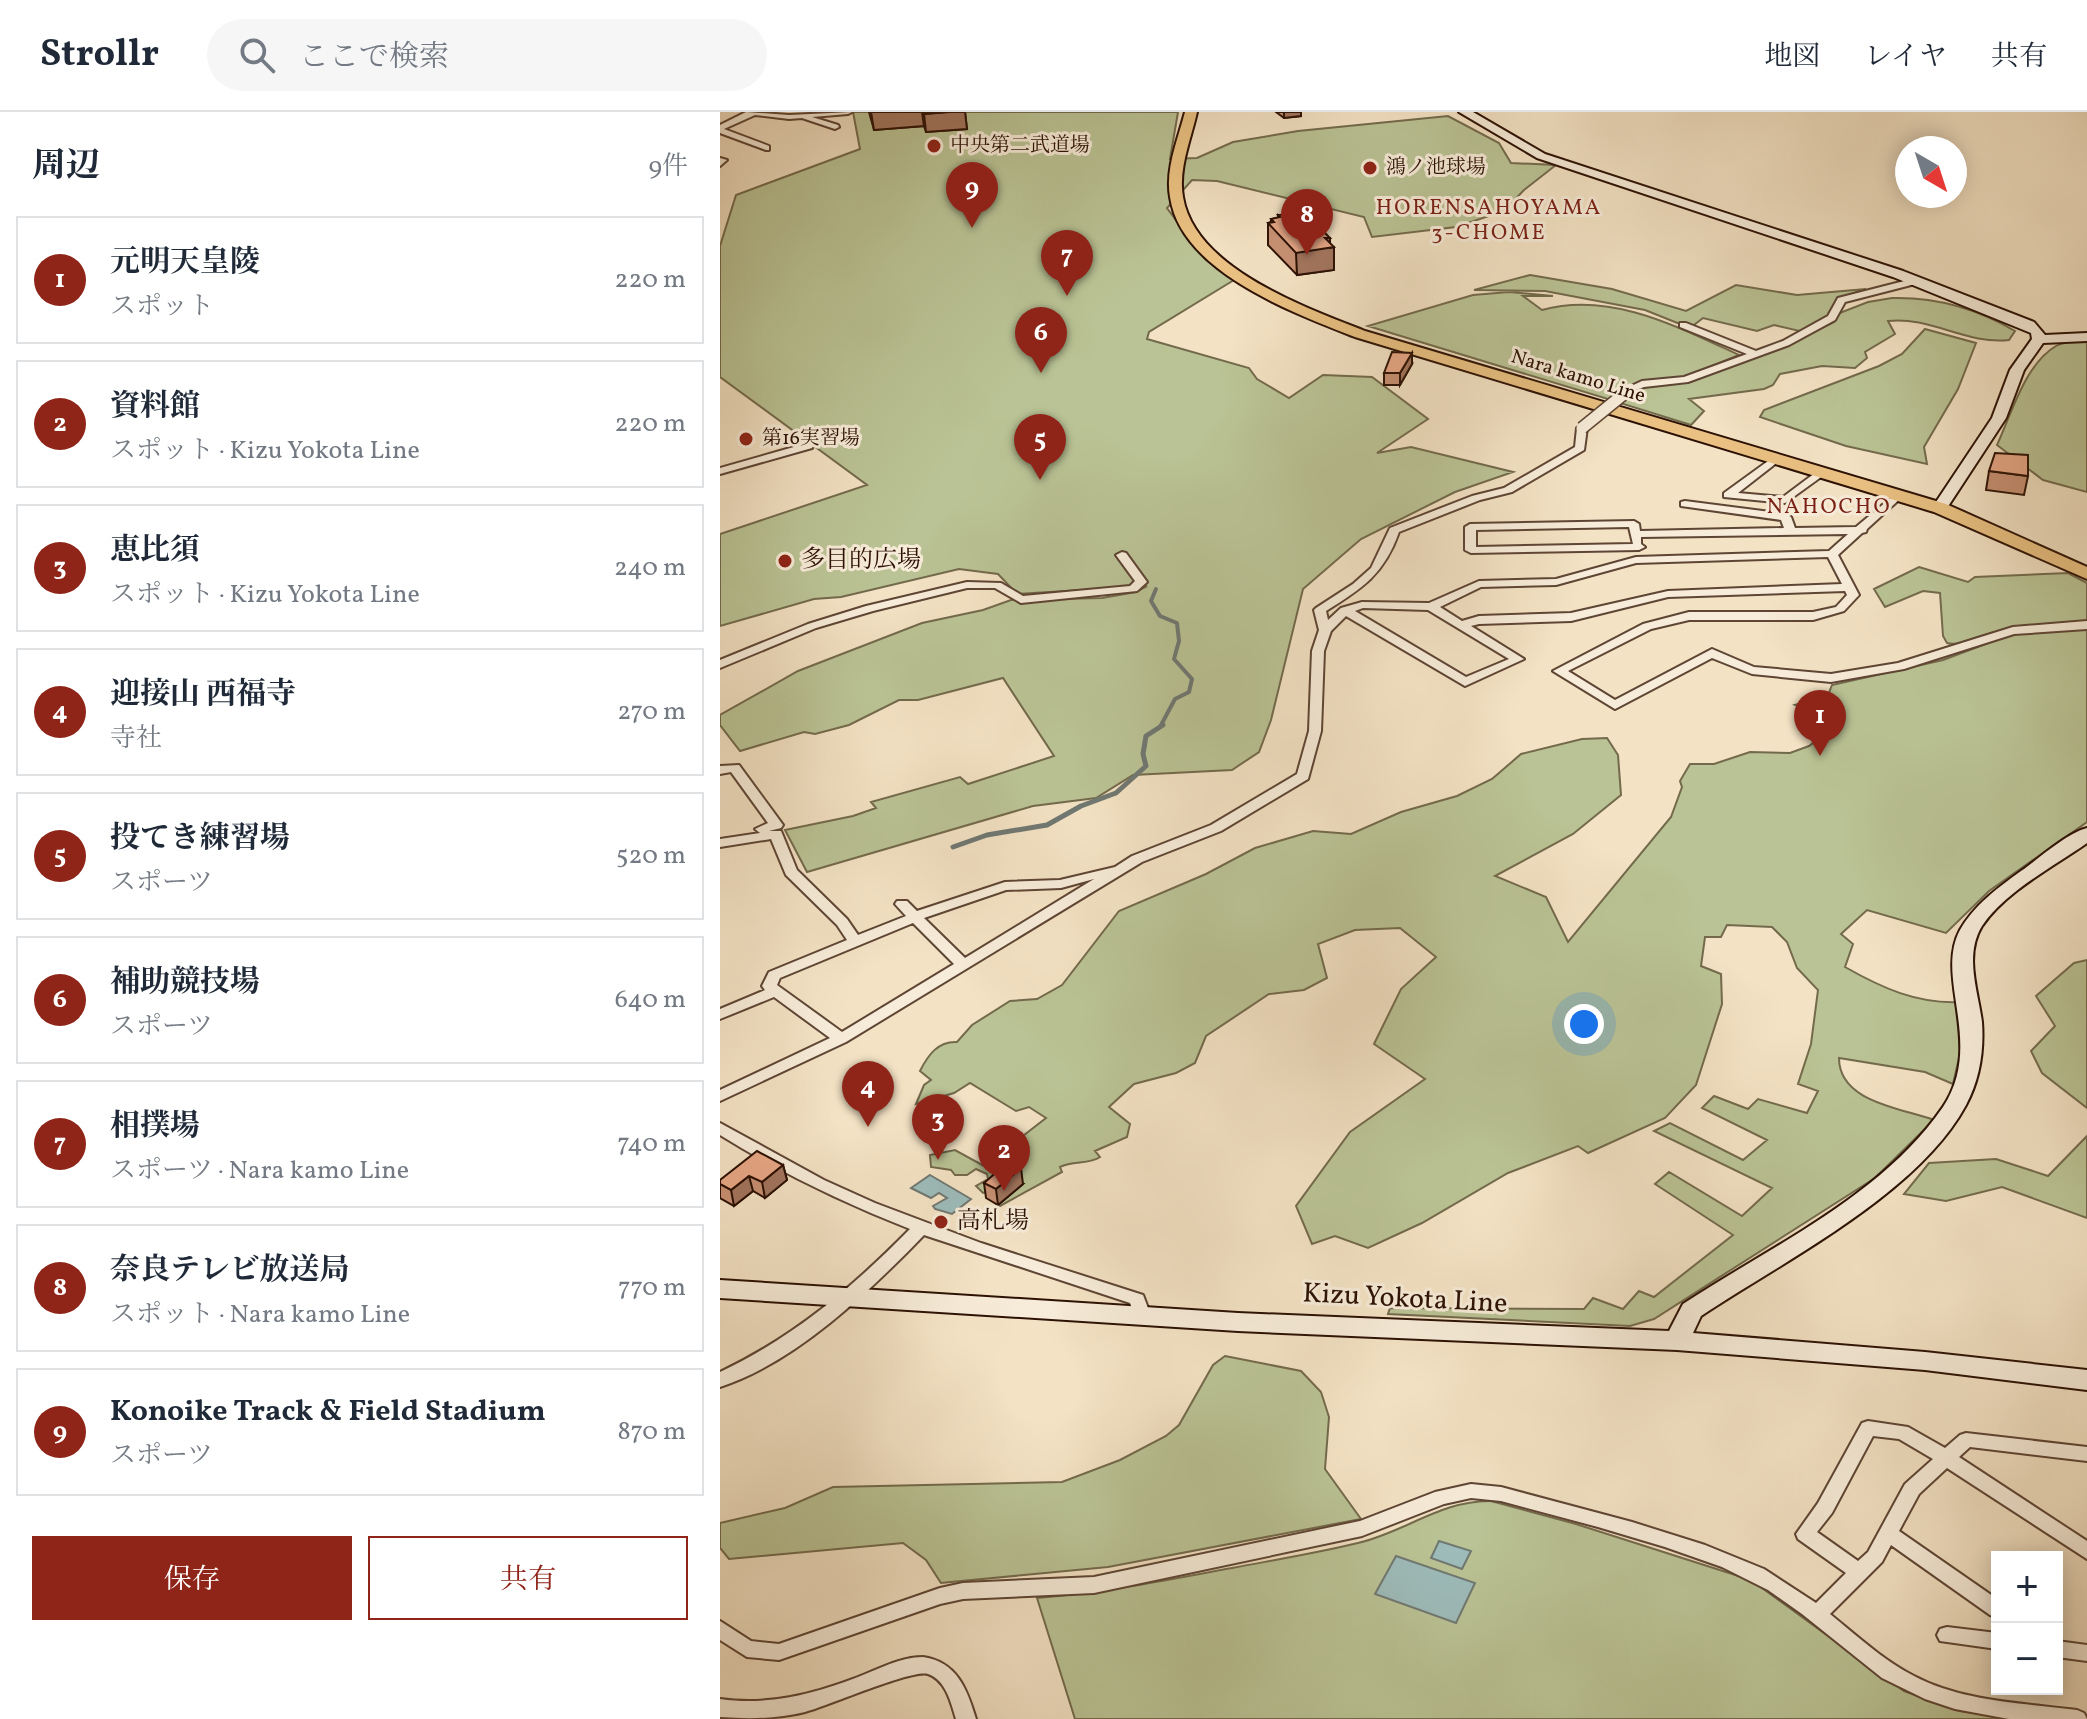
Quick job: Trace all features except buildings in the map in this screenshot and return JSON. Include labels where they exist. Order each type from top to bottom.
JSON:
[{"type":"main road","name":"Nara kamo Line","points":[[1191,112],[1176,183],[1178,207],[1207,249],[1247,280],[1360,334],[1940,508],[2087,574]]},
{"type":"street","points":[[720,129],[751,112],[805,117],[848,112]]},
{"type":"street","points":[[1465,112],[1541,156],[1916,281],[2029,325],[2038,332],[2039,339],[2017,370],[1999,418],[1940,508]]},
{"type":"street","points":[[805,117],[814,123],[835,127]]},
{"type":"street","points":[[720,129],[766,148]]},
{"type":"street","points":[[1325,630],[1320,610],[1373,575],[1385,559],[1394,530],[1476,498],[1508,490],[1580,448],[1582,428],[1630,389],[1642,384],[1685,380],[1786,343],[1832,318],[1841,300],[1916,281]]},
{"type":"street","points":[[1683,325],[1753,353]]},
{"type":"street","points":[[2039,339],[2087,337]]},
{"type":"street","points":[[720,471],[808,446]]},
{"type":"street","points":[[1775,459],[1728,495],[1785,500],[1823,472]]},
{"type":"street","points":[[1637,554],[1634,524],[1470,527],[1471,550],[1637,554],[1832,554],[1898,495]]},
{"type":"street","points":[[1685,504],[1786,517],[1790,531]]},
{"type":"street","points":[[1635,534],[1862,530]]},
{"type":"street","points":[[841,1039],[769,986],[774,975],[854,940],[1005,886],[1061,884],[1124,867],[1216,828],[1303,776],[1315,731],[1318,651],[1325,630],[1345,610],[1362,605],[1431,607],[1479,584],[1556,582],[1637,554]]},
{"type":"street","points":[[1832,554],[1853,595],[1840,609],[1813,616],[1689,616],[1647,626],[1559,671],[1615,705],[1712,653],[1752,670],[1831,678],[1900,666],[2013,631],[2087,625]]},
{"type":"street","points":[[720,664],[812,626],[870,608],[967,585],[997,585],[1021,600],[1133,589],[1141,582],[1122,555]]},
{"type":"street","points":[[1460,625],[1479,620],[1571,617],[1668,594],[1850,587]]},
{"type":"street","points":[[1345,610],[1465,682],[1518,659],[1431,607]]},
{"type":"street","points":[[720,770],[734,768],[776,825],[722,842]]},
{"type":"street","points":[[722,842],[776,834],[791,872],[842,922],[854,940]]},
{"type":"street","points":[[1677,1341],[1692,1310],[1875,1189],[1934,1135],[1955,1106],[1972,1060],[1969,1005],[1960,966],[1971,928],[2003,896],[2087,834]]},
{"type":"street","points":[[720,1096],[841,1039],[1124,867]]},
{"type":"street","points":[[902,904],[964,965]]},
{"type":"street","points":[[720,1014],[775,991]]},
{"type":"street","points":[[720,1128],[752,1158],[920,1229],[1137,1299],[1142,1316]]},
{"type":"street","points":[[720,1380],[772,1352],[853,1297],[920,1229]]},
{"type":"street","name":"Kizu Yokota Line","points":[[720,1289],[1142,1316],[1677,1341],[1925,1361],[2087,1380]]},
{"type":"street","points":[[1859,1572],[1805,1534],[1825,1508],[1868,1428],[1902,1432],[2087,1551]]},
{"type":"street","points":[[1817,1614],[1875,1557],[1912,1489],[1966,1440],[2087,1454]]},
{"type":"street","points":[[720,1629],[747,1649],[779,1652],[940,1596],[963,1591],[1094,1585],[1362,1528],[1442,1497],[1471,1491],[1501,1494],[1723,1560],[1781,1588],[1890,1672],[1919,1688],[1952,1698],[2077,1719]]},
{"type":"street","points":[[1888,1533],[1991,1605]]},
{"type":"street","points":[[1947,1635],[1991,1640]]},
{"type":"street","points":[[2063,1650],[2087,1653]]},
{"type":"street","points":[[720,1708],[743,1715],[768,1714],[802,1706],[903,1668],[926,1665],[950,1680],[958,1692],[966,1719]]},
{"type":"green space","points":[[853,112],[1178,112],[1170,159],[1197,158],[1233,142],[1298,131],[1448,116],[1499,143],[1511,163],[1556,165],[1524,190],[1504,211],[1456,227],[1372,237],[1364,217],[1217,181],[1192,180],[1167,208],[1205,259],[1234,280],[1149,332],[1147,339],[1249,368],[1257,379],[1289,398],[1323,375],[1372,377],[1428,419],[1377,453],[1411,447],[1513,472],[1455,492],[1361,539],[1303,589],[1271,720],[1259,752],[1232,770],[1133,775],[1096,798],[1033,806],[807,872],[785,830],[853,816],[876,808],[871,802],[960,777],[968,784],[1054,756],[1003,678],[918,700],[899,700],[849,725],[815,734],[804,732],[740,751],[720,725],[720,715],[798,671],[922,623],[983,610],[1011,600],[1102,598],[1136,592],[1147,586],[1017,594],[998,574],[959,569],[841,597],[814,599],[720,626],[720,534],[867,485],[720,377],[720,246],[736,195],[860,149]]},
{"type":"green space","points":[[1530,275],[1612,289],[1686,311],[1736,285],[1797,295],[1866,289],[1839,298],[1826,319],[1804,332],[1774,325],[1757,331],[1703,318],[1690,328],[1645,310],[1545,291],[1474,290]]},
{"type":"green space","points":[[1509,292],[1553,296],[1523,296],[1542,310],[1568,305],[1593,305],[1644,315],[1739,355],[1685,377],[1638,382],[1611,400],[1368,326],[1473,295]]},
{"type":"green space","points":[[1892,298],[1956,306],[1986,316],[2015,331],[2009,340],[1993,340],[1919,323],[1888,321],[1895,334],[1865,352],[1867,358],[1855,368],[1822,366],[1780,374],[1773,385],[1764,389],[1689,399],[1704,411],[1691,425],[1620,403],[1644,386],[1685,382],[1803,337],[1834,322],[1837,314],[1868,302]]},
{"type":"green space","points":[[1925,329],[1976,343],[1958,389],[1924,447],[1927,464],[1846,446],[1760,417],[1764,410],[1879,366],[1902,354]]},
{"type":"green space","points":[[2087,340],[2087,492],[2043,480],[1997,445],[2027,377],[2045,354],[2067,342]]},
{"type":"green space","points":[[1919,567],[1968,582],[1975,577],[2068,573],[2087,583],[2087,622],[2018,627],[1959,643],[1947,643],[1943,636],[1940,593],[1923,591],[1885,607],[1874,589]]},
{"type":"green space","points":[[2087,628],[2087,822],[1989,891],[1946,933],[1867,910],[1841,934],[1853,944],[1845,967],[1900,993],[1929,1000],[1960,1002],[1964,1036],[1953,1084],[1925,1072],[1839,1058],[1849,1085],[1860,1094],[1889,1107],[1934,1120],[1875,1178],[1654,1319],[1630,1326],[1388,1314],[1390,1308],[1584,1309],[1593,1298],[1623,1309],[1639,1291],[1654,1297],[1733,1235],[1655,1184],[1669,1172],[1742,1216],[1772,1188],[1654,1131],[1670,1123],[1743,1160],[1767,1140],[1702,1108],[1714,1096],[1748,1109],[1758,1099],[1807,1113],[1818,1091],[1798,1084],[1811,1044],[1818,990],[1797,968],[1787,942],[1772,927],[1727,925],[1721,937],[1705,937],[1701,966],[1721,974],[1722,1004],[1696,1085],[1665,1118],[1588,1153],[1578,1146],[1508,1173],[1422,1223],[1368,1248],[1335,1236],[1312,1244],[1296,1206],[1350,1132],[1425,1079],[1374,1044],[1401,989],[1436,957],[1400,928],[1355,930],[1318,944],[1327,978],[1304,990],[1269,994],[1206,1036],[1195,1063],[1176,1073],[1134,1084],[1109,1107],[1130,1124],[1127,1137],[1095,1151],[1100,1157],[1060,1167],[1062,1172],[1000,1206],[994,1202],[990,1191],[983,1193],[976,1186],[988,1179],[987,1174],[976,1169],[967,1175],[955,1175],[951,1170],[931,1167],[930,1155],[955,1150],[984,1166],[1046,1118],[1029,1107],[1016,1111],[970,1083],[954,1093],[916,1104],[924,1085],[931,1080],[920,1071],[926,1060],[934,1050],[957,1042],[972,1025],[1010,1001],[1037,999],[1062,985],[1119,911],[1206,874],[1255,848],[1313,831],[1351,834],[1401,812],[1457,796],[1492,779],[1521,754],[1582,739],[1607,738],[1618,755],[1621,795],[1573,834],[1495,876],[1546,897],[1568,942],[1671,817],[1682,787],[1680,781],[1690,764],[1714,764],[1750,752],[1790,753],[1809,746],[1839,723],[1795,705],[1828,695],[1832,685],[1943,660],[2015,633]]},
{"type":"green space","points":[[2087,960],[2087,1108],[2042,1073],[2031,1051],[2055,1026],[2036,996],[2074,963]]},
{"type":"green space","points":[[2087,1136],[2087,1218],[2002,1187],[1946,1201],[1904,1194],[1929,1163],[1996,1159],[2048,1176]]},
{"type":"green space","points":[[1225,1356],[1301,1371],[1321,1392],[1329,1417],[1325,1469],[1361,1519],[1108,1567],[941,1583],[926,1560],[903,1543],[729,1559],[720,1548],[720,1523],[785,1508],[833,1487],[1062,1482],[1120,1460],[1166,1436],[1179,1425],[1213,1365]]},
{"type":"green space","points":[[1491,1501],[1576,1524],[1751,1580],[1904,1691],[1960,1711],[2015,1719],[1075,1719],[1037,1598],[1135,1586],[1327,1550],[1375,1538],[1456,1506]]},
{"type":"water","points":[[930,1175],[971,1199],[952,1214],[935,1209],[933,1206],[947,1198],[939,1193],[931,1198],[911,1188]]},
{"type":"water","points":[[1439,1541],[1471,1551],[1462,1569],[1431,1558]]},
{"type":"water","points":[[1396,1556],[1475,1583],[1456,1623],[1375,1594]]},
{"type":"waterway","points":[[1156,589],[1151,601],[1160,616],[1177,623],[1179,641],[1174,659],[1192,679],[1189,692],[1175,699],[1160,727]]},
{"type":"waterway","points":[[953,847],[987,835],[1047,825],[1081,806],[1116,793],[1146,766],[1143,754],[1146,736],[1160,727]]},
{"type":"place","name":"中央第二武道場","points":[[934,146]]},
{"type":"place","name":"鴻ノ池球場","points":[[1370,168]]},
{"type":"place","name":"Konoike Track & Field Stadium","points":[[972,228]]},
{"type":"place","name":"奈良テレビ放送局","points":[[1307,255]]},
{"type":"place","name":"相撲場","points":[[1067,296]]},
{"type":"place","name":"補助競技場","points":[[1041,373]]},
{"type":"place","name":"第16実習場","points":[[746,439]]},
{"type":"place","name":"投てき練習場","points":[[1040,480]]},
{"type":"place","name":"多目的広場","points":[[785,561]]},
{"type":"place","name":"元明天皇陵","points":[[1820,756]]},
{"type":"place","name":"迎接山 西福寺","points":[[868,1127]]},
{"type":"place","name":"恵比須","points":[[938,1160]]},
{"type":"place","name":"資料館","points":[[1004,1191]]},
{"type":"place","name":"高札場","points":[[941,1222]]},
{"type":"district","name":"HORENSAHOYAMA 3-CHOME","points":[[1489,220]]},
{"type":"district","name":"NAHOCHO","points":[[1829,507]]}]
